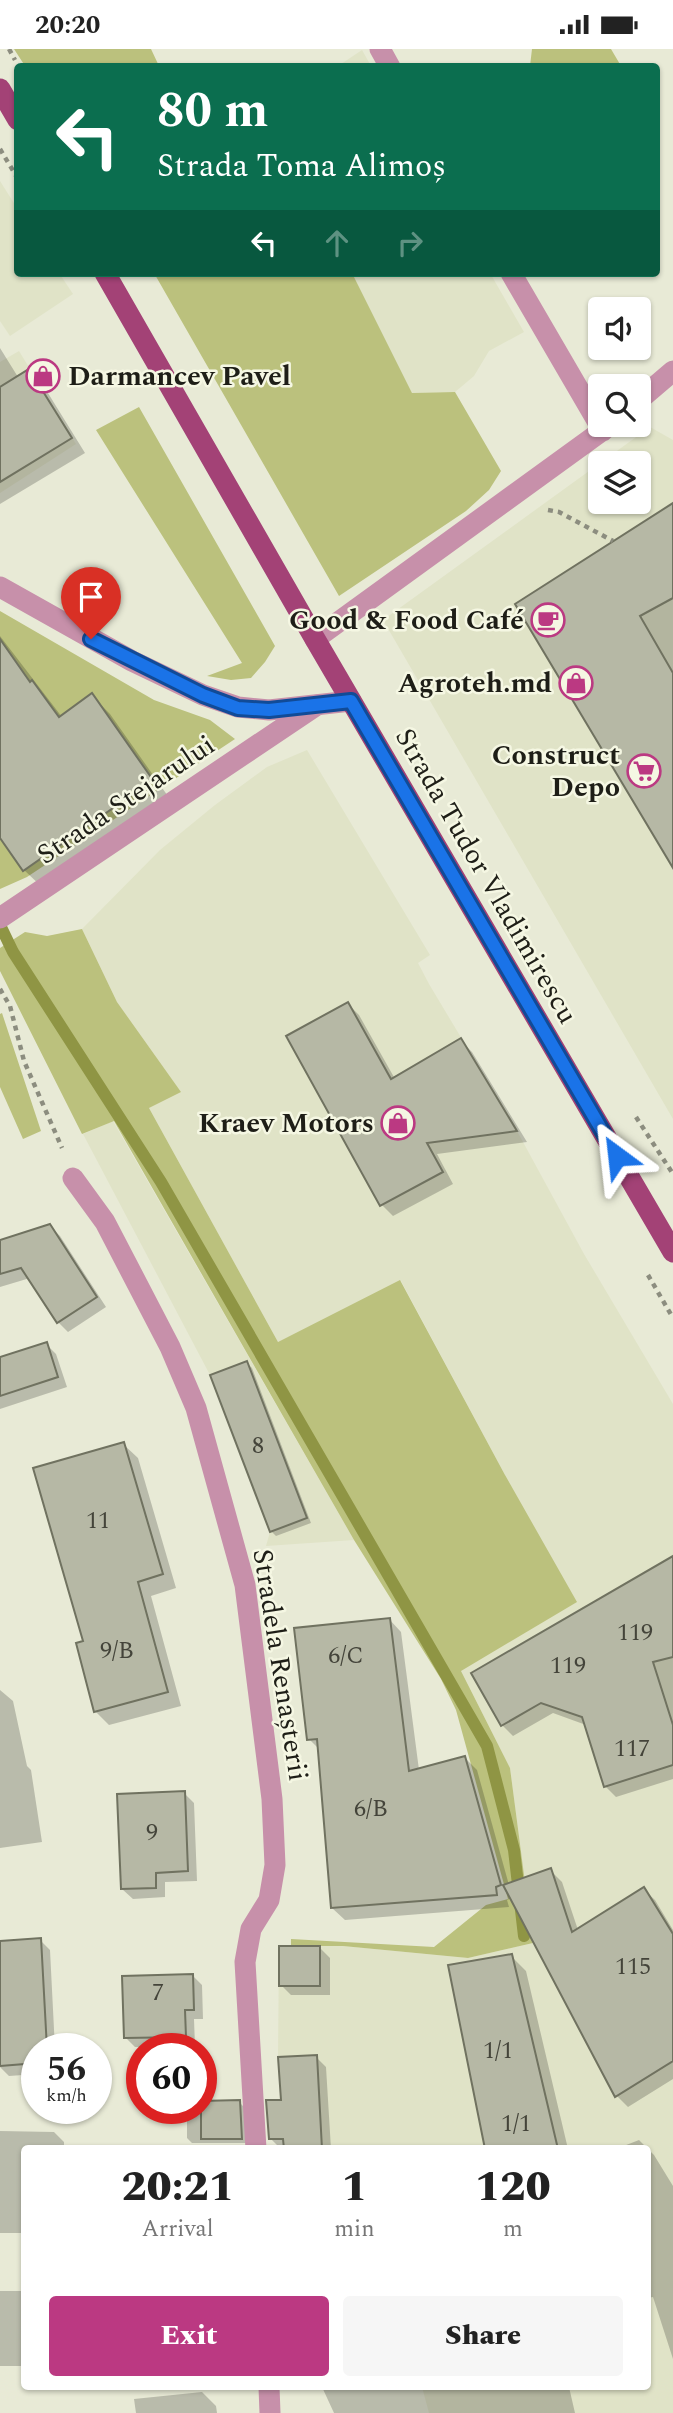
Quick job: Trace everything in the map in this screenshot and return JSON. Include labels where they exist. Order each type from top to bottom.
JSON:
[{"type":"main road","points":[[0,89],[14,113]]},
{"type":"main road","name":"Strada Tudor Vladimirescu","points":[[107,277],[314,639],[673,1252]]},
{"type":"street","points":[[513,277],[588,397]]},
{"type":"street","points":[[651,390],[673,371]]},
{"type":"street","points":[[314,639],[595,437]]},
{"type":"street","points":[[0,587],[132,661],[238,708],[269,710],[351,701]]},
{"type":"street","name":"Strada Stejarului","points":[[0,918],[317,705]]},
{"type":"street","name":"Stradela Renașterii","points":[[73,1178],[105,1222],[170,1347],[196,1408],[245,1585],[272,1799],[275,1865],[269,1900],[251,1929],[245,1962],[256,2145]]},
{"type":"street","points":[[269,2390],[271,2413]]},
{"type":"path","points":[[0,149],[14,172]]},
{"type":"path","points":[[508,501],[559,512],[613,541]]},
{"type":"path","points":[[0,989],[10,1006],[24,1061],[55,1128],[73,1178]]},
{"type":"shaded area","points":[[362,50],[369,63],[342,63]]},
{"type":"shaded area","points":[[0,181],[14,203],[14,277],[62,277],[73,294],[10,336],[0,321]]},
{"type":"shaded area","points":[[354,277],[492,277],[524,332],[489,351],[474,376],[455,392],[412,393]]},
{"type":"shaded area","points":[[19,351],[76,444],[0,493],[0,362]]},
{"type":"shaded area","points":[[651,428],[673,440],[673,1119],[383,620],[588,472],[588,514],[651,514],[651,451],[617,451],[636,437],[651,437]]},
{"type":"shaded area","points":[[307,750],[430,955],[418,963],[429,984],[517,1131],[584,1254],[673,1404],[673,2413],[429,2413],[423,2390],[651,2390],[651,2145],[284,2145],[278,2057],[279,1946],[343,1946],[468,1958],[533,1943],[510,1768],[461,1671],[505,1475],[401,1281],[278,1342],[149,1108],[180,1091],[117,1002],[82,929],[160,850],[267,767]]},
{"type":"shaded area","points":[[113,1121],[354,1540],[266,1546],[270,1532],[210,1375],[83,1134]]},
{"type":"green space","points":[[14,49],[151,49],[158,63],[23,63]]},
{"type":"green space","points":[[532,49],[611,49],[619,63],[530,63]]},
{"type":"green space","points":[[156,277],[354,277],[412,393],[455,392],[501,471],[489,490],[466,511],[339,596]]},
{"type":"green space","points":[[139,407],[275,646],[251,678],[231,680],[207,676],[242,663],[96,430]]},
{"type":"green space","points":[[0,611],[154,700],[210,720],[235,739],[27,877],[0,889]]},
{"type":"green space","points":[[82,929],[117,1002],[181,1092],[149,1108],[278,1342],[400,1280],[577,1602],[461,1671],[510,1768],[533,1943],[468,1958],[343,1946],[291,1946],[291,1939],[434,1947],[486,1905],[508,1899],[456,1710],[441,1679],[354,1540],[114,1121],[82,1134],[0,971],[0,948],[25,932],[47,936]]},
{"type":"green space","points":[[2,1013],[41,1131],[23,1139],[0,1087]]},
{"type":"building","points":[[29,369],[72,438],[0,482],[0,387]]},
{"type":"building","name":"Construct Depo","points":[[673,503],[673,598],[640,616],[673,673],[673,868],[515,604]]},
{"type":"building","points":[[0,639],[59,717],[92,693],[153,780],[23,871],[0,838]]},
{"type":"building","points":[[348,1002],[391,1079],[461,1038],[517,1131],[427,1143],[443,1172],[380,1206],[286,1036]]},
{"type":"building","points":[[50,1224],[97,1297],[57,1323],[21,1268],[0,1274],[0,1240]]},
{"type":"building","points":[[47,1342],[58,1377],[0,1396],[0,1357]]},
{"type":"building","points":[[247,1361],[307,1518],[270,1532],[210,1375]]},
{"type":"building","points":[[124,1442],[163,1574],[138,1582],[168,1692],[94,1712],[76,1643],[83,1641],[33,1468]]},
{"type":"building","points":[[673,1556],[673,1657],[653,1662],[673,1725],[673,1765],[604,1787],[582,1717],[541,1703],[501,1726],[471,1673]]},
{"type":"building","points":[[390,1618],[409,1771],[465,1756],[501,1885],[496,1887],[497,1895],[331,1908],[317,1739],[307,1740],[294,1628]]},
{"type":"building","points":[[185,1791],[188,1871],[156,1873],[156,1888],[121,1889],[117,1794]]},
{"type":"building","points":[[551,1868],[572,1932],[644,1887],[673,1934],[673,2061],[615,2097],[503,1885]]},
{"type":"building","points":[[41,1938],[46,2033],[21,2033],[21,2064],[0,2066],[0,1941]]},
{"type":"building","points":[[279,1946],[320,1946],[320,1986],[279,1986]]},
{"type":"building","points":[[512,1954],[557,2145],[484,2145],[448,1965]]},
{"type":"building","points":[[193,1974],[194,2010],[185,2010],[186,2033],[126,2033],[124,2038],[122,1976]]},
{"type":"building","points":[[317,2055],[322,2145],[284,2145],[283,2139],[269,2139],[266,2100],[281,2100],[278,2057]]},
{"type":"building","points":[[240,2100],[242,2139],[201,2139],[201,2124],[217,2124],[217,2101]]},
{"type":"waterway","points":[[0,925],[13,952],[161,1182],[487,1746],[514,1850],[524,1936]]},
{"type":"place","name":"Darmancev Pavel","points":[[43,376]]},
{"type":"place","name":"Good & Food Café","points":[[548,620]]},
{"type":"place","name":"Agroteh.md","points":[[576,683]]},
{"type":"place","name":"Construct Depo","points":[[644,771]]},
{"type":"place","name":"Kraev Motors","points":[[398,1123]]},
{"type":"route","points":[[91,639],[203,695],[238,708],[269,710],[351,701],[617,1156]]}]
